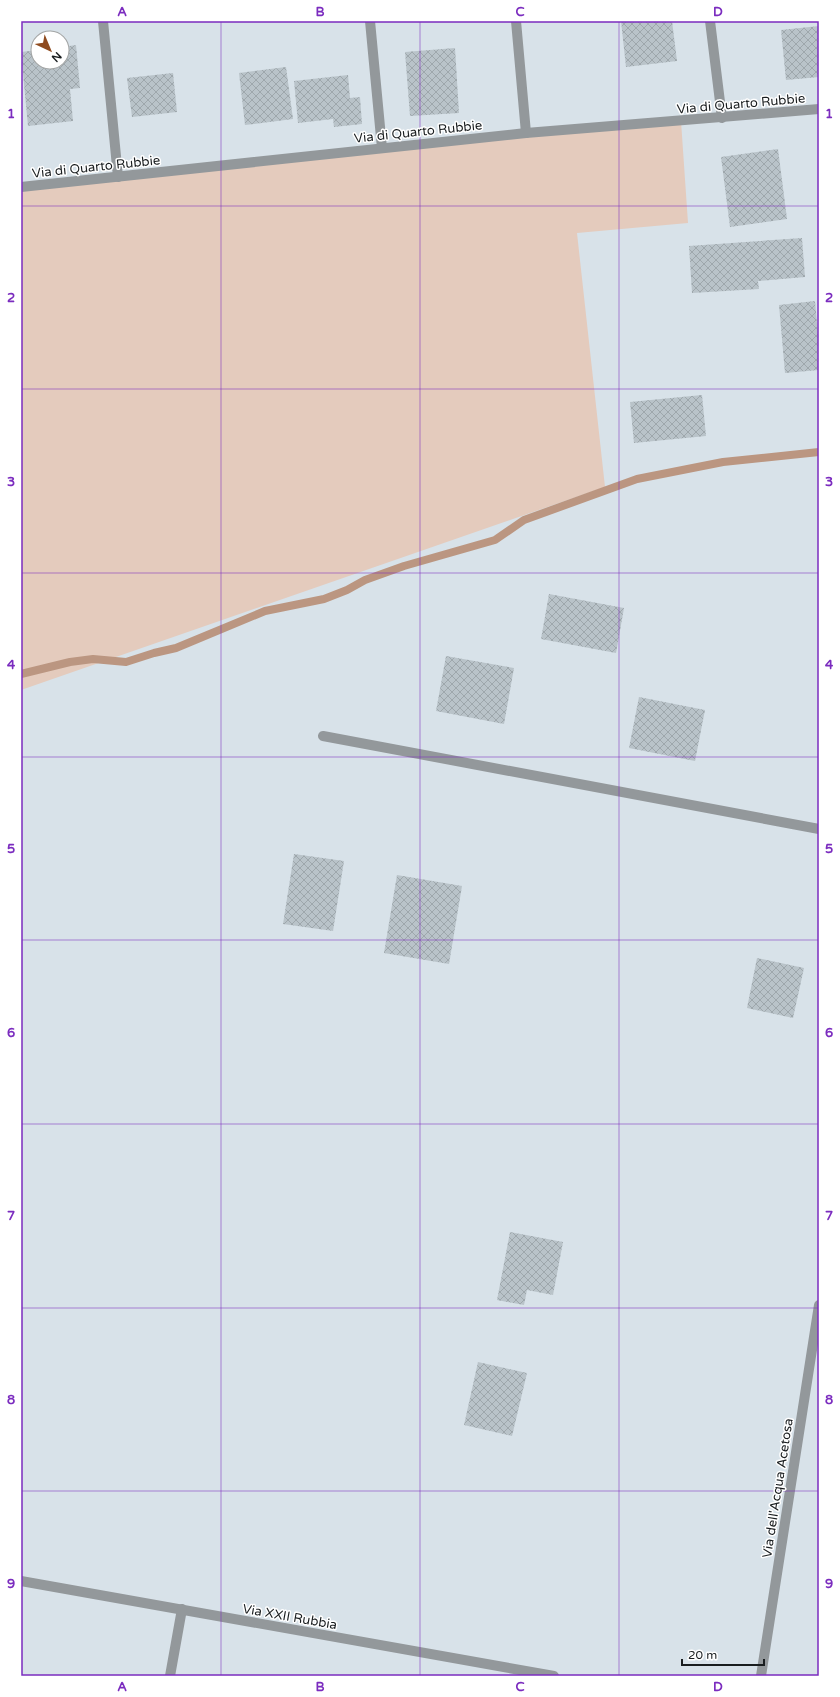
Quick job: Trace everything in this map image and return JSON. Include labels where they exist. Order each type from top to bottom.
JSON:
[{"type":"street","points":[[103,21],[118,177]]},
{"type":"street","points":[[370,21],[382,148]]},
{"type":"street","points":[[516,21],[526,133]]},
{"type":"street","points":[[710,21],[722,118]]},
{"type":"street","name":"Via di Quarto Rubbie","points":[[21,187],[526,133],[819,109]]},
{"type":"street","points":[[323,736],[819,829]]},
{"type":"street","name":"Via dell'Acqua Acetosa","points":[[761,1676],[819,1305]]},
{"type":"street","name":"Via XXII Rubbia","points":[[21,1580],[554,1676]]},
{"type":"street","points":[[170,1676],[182,1609]]},
{"type":"shaded area","points":[[681,121],[688,223],[577,233],[605,487],[21,690],[21,187]]},
{"type":"building","points":[[621,21],[672,21],[677,61],[626,67]]},
{"type":"building","points":[[819,26],[819,77],[786,80],[781,30]]},
{"type":"building","points":[[76,45],[80,88],[70,89],[73,121],[28,126],[21,52],[30,51],[30,70],[70,70],[70,46]]},
{"type":"building","points":[[455,48],[459,113],[410,116],[405,52]]},
{"type":"building","points":[[286,67],[293,119],[245,125],[239,73]]},
{"type":"building","points":[[173,73],[177,112],[132,117],[127,78]]},
{"type":"building","points":[[348,75],[350,98],[360,97],[362,124],[334,127],[333,119],[298,123],[294,81]]},
{"type":"building","points":[[778,149],[787,219],[730,227],[721,157]]},
{"type":"building","points":[[802,238],[805,277],[758,281],[759,289],[692,293],[689,246]]},
{"type":"building","points":[[815,301],[819,346],[819,370],[785,373],[779,305]]},
{"type":"building","points":[[702,395],[706,436],[634,443],[630,402]]},
{"type":"building","points":[[549,594],[624,608],[616,653],[541,639]]},
{"type":"building","points":[[446,656],[514,668],[504,724],[436,711]]},
{"type":"building","points":[[639,697],[705,710],[695,761],[629,748]]},
{"type":"building","points":[[294,854],[344,861],[333,931],[283,924]]},
{"type":"building","points":[[397,875],[462,886],[449,964],[384,953]]},
{"type":"building","points":[[757,958],[804,968],[793,1018],[747,1008]]},
{"type":"building","points":[[510,1232],[563,1242],[553,1295],[527,1290],[524,1305],[497,1300]]},
{"type":"building","points":[[478,1362],[527,1373],[512,1436],[464,1425]]},
{"type":"waterway","points":[[21,674],[70,662],[93,659],[126,662],[176,648],[265,611],[324,599],[347,590],[365,580],[404,566],[495,540],[524,520],[637,479],[723,462],[819,452]]}]
